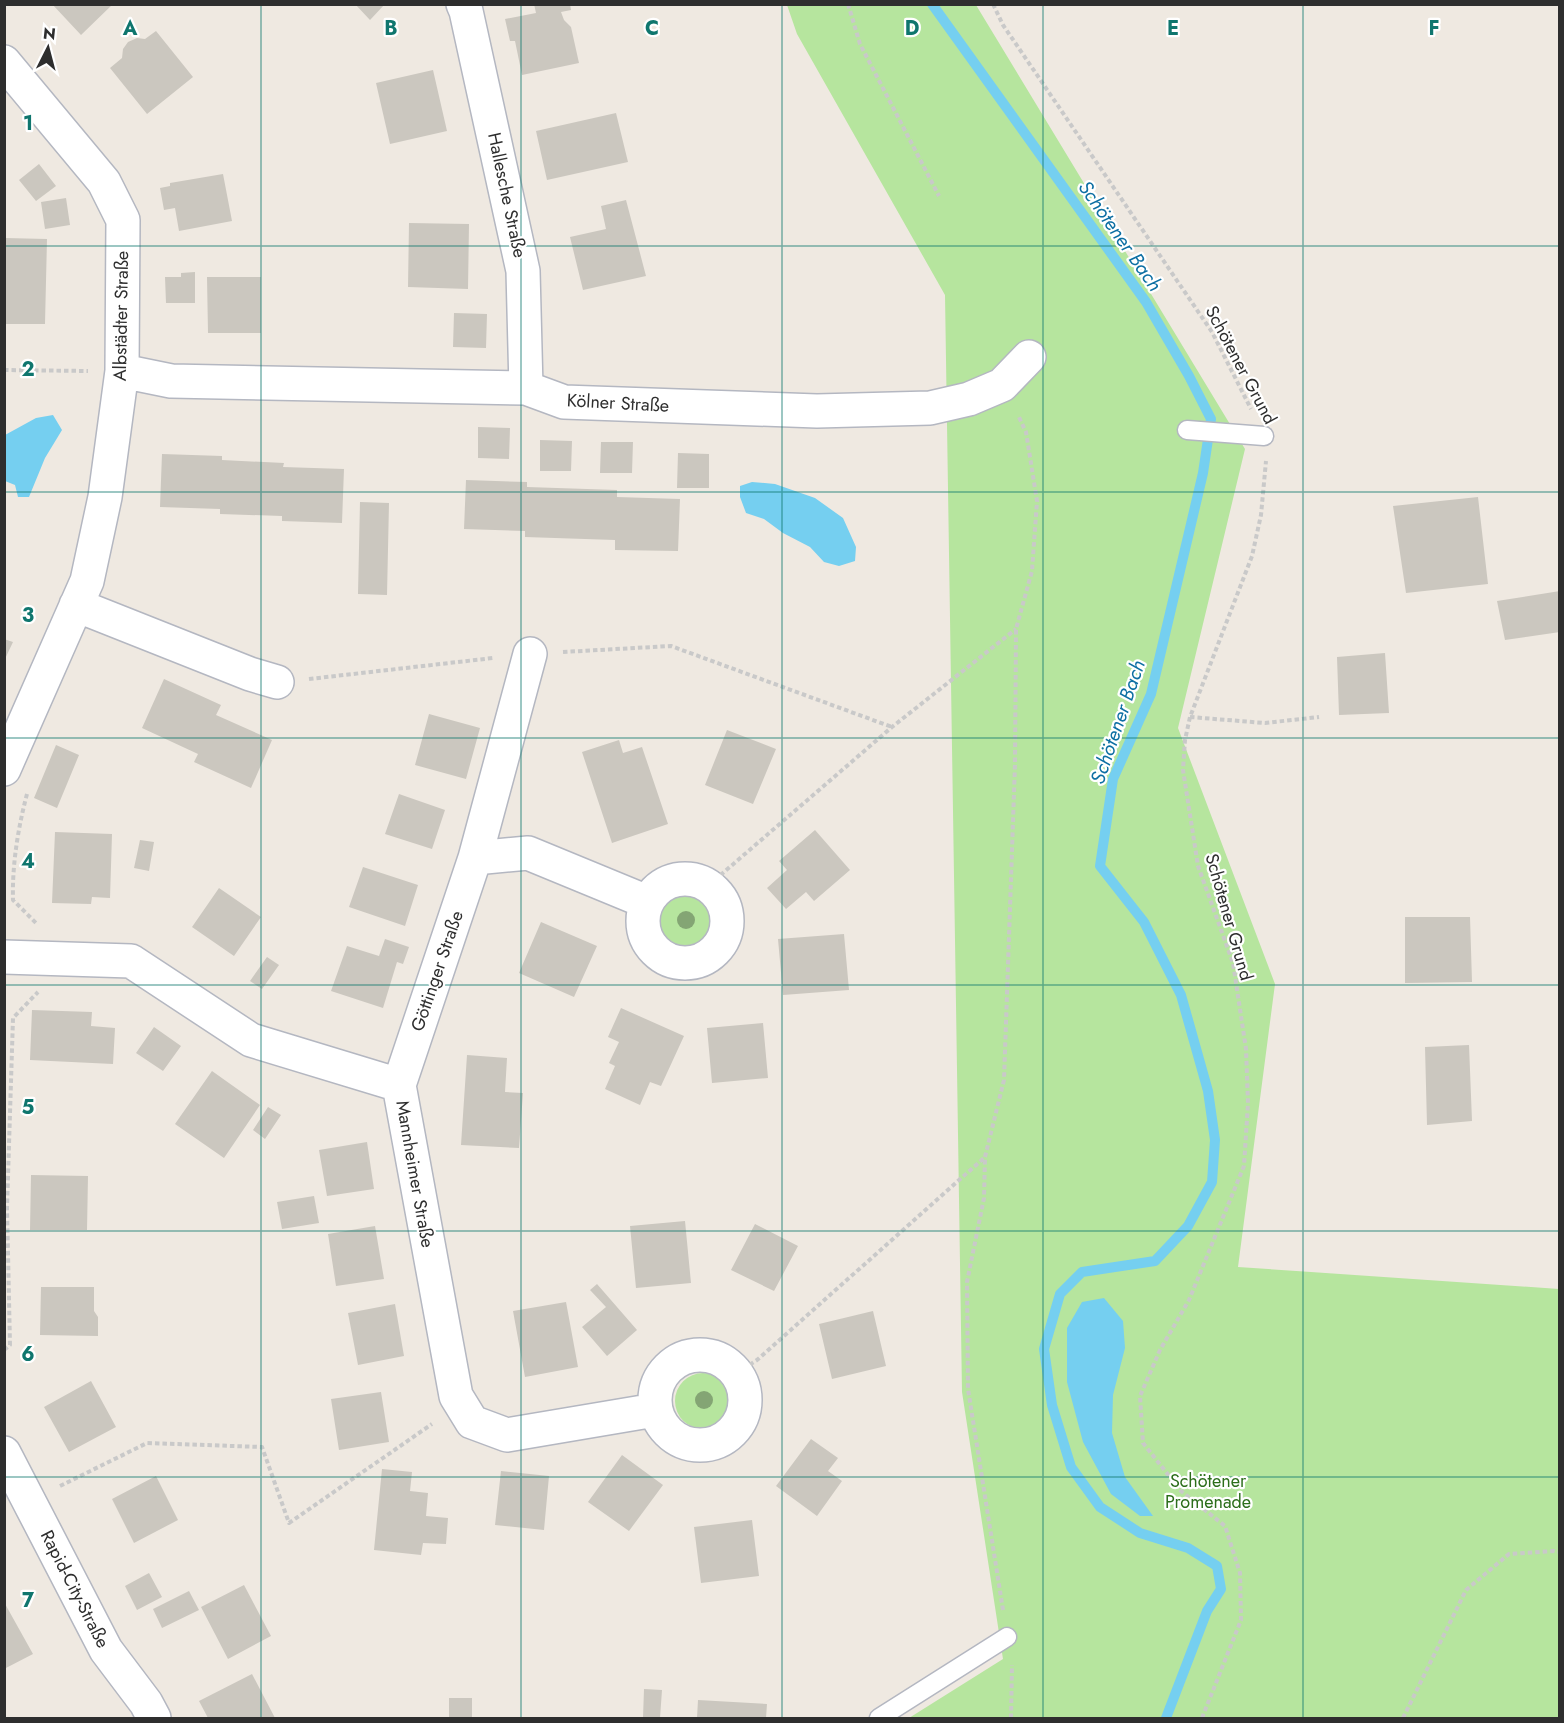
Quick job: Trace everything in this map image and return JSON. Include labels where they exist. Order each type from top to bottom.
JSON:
[{"type":"street","name":"Hallesche Straße","points":[[463,4],[523,271],[526,388]]},
{"type":"street","name":"Albstädter Straße","points":[[4,62],[104,182],[123,220],[122,370],[105,497],[87,581],[76,605],[16,779]]},
{"type":"street","name":"Kölner Straße","points":[[122,370],[171,381],[526,388],[564,402],[817,411],[930,408],[969,399],[1002,385],[1029,357]]},
{"type":"street","points":[[76,605],[250,674],[277,682]]},
{"type":"street","name":"Göttinger Straße","points":[[399,1085],[476,858],[530,654]]},
{"type":"street","points":[[476,858],[528,852],[647,902]]},
{"type":"street","points":[[692,879],[709,885],[719,894],[725,907],[728,920],[726,934],[709,956],[683,963],[669,960],[648,942],[643,915],[647,902],[658,888],[674,880],[692,879]]},
{"type":"street","name":"Mannheimer Straße","points":[[4,957],[131,961],[251,1040],[399,1085],[456,1396],[472,1422],[507,1435],[655,1410]]},
{"type":"street","points":[[698,1354],[713,1356],[726,1362],[737,1373],[744,1386],[746,1401],[743,1416],[735,1429],[724,1439],[710,1444],[695,1444],[680,1440],[668,1432],[655,1410],[656,1390],[661,1377],[670,1365],[684,1357],[698,1354]]},
{"type":"street","name":"Rapid-City-Straße","points":[[4,1454],[106,1650],[146,1703],[154,1719]]},
{"type":"lane","points":[[1187,430],[1264,436]]},
{"type":"lane","points":[[879,1719],[1007,1637]]},
{"type":"path","points":[[848,4],[860,44],[939,196]]},
{"type":"path","name":"Schötener Grund","points":[[993,4],[1003,26],[1212,332],[1264,436],[1267,452],[1261,515],[1252,556],[1190,717],[1185,740],[1183,770],[1198,866],[1233,963],[1246,1049],[1248,1103],[1244,1166],[1189,1300],[1160,1350],[1140,1396],[1143,1443],[1181,1491],[1225,1526],[1240,1573],[1241,1620],[1202,1719]]},
{"type":"path","points":[[4,370],[122,370]]},
{"type":"path","points":[[1002,385],[1026,432],[1037,501],[1032,571],[1016,629],[1015,776],[1004,1080],[986,1157],[984,1198],[967,1282],[968,1389],[1012,1667],[1011,1719]]},
{"type":"path","points":[[709,885],[892,727],[1016,629]]},
{"type":"path","points":[[277,682],[530,654],[671,646],[892,727]]},
{"type":"path","points":[[1190,717],[1265,723],[1319,717]]},
{"type":"path","points":[[4,1350],[10,1345],[7,1208],[13,1018],[42,988],[43,958],[43,930],[13,900],[13,881],[21,818],[16,779]]},
{"type":"path","points":[[737,1373],[757,1360],[986,1157]]},
{"type":"path","points":[[30,1501],[147,1443],[262,1447],[289,1523],[460,1404]]},
{"type":"path","points":[[1403,1719],[1466,1590],[1509,1554],[1560,1552]]},
{"type":"green space","name":"Schötener Promenade","points":[[787,5],[976,5],[1245,449],[1178,728],[1275,984],[1238,1267],[1559,1289],[1559,1718],[909,1718],[1003,1659],[962,1392],[945,295],[797,34]]},
{"type":"green space","points":[[686,893],[697,895],[706,901],[712,910],[714,921],[712,932],[706,941],[697,947],[686,949],[675,947],[666,941],[660,932],[658,921],[660,910],[666,901],[675,895]]},
{"type":"green space","points":[[703,1373],[714,1375],[723,1381],[729,1390],[731,1401],[729,1412],[723,1421],[714,1427],[703,1429],[692,1427],[683,1421],[677,1412],[675,1401],[677,1390],[683,1381],[692,1375]]},
{"type":"water","points":[[53,415],[62,430],[45,458],[29,497],[18,497],[15,485],[5,481],[5,435],[36,418]]},
{"type":"water","points":[[752,482],[775,484],[815,498],[843,518],[856,547],[855,561],[839,566],[824,562],[810,547],[783,533],[764,519],[746,513],[740,497],[740,486]]},
{"type":"water","points":[[1104,1298],[1123,1321],[1125,1348],[1113,1395],[1112,1433],[1125,1477],[1153,1516],[1140,1516],[1111,1494],[1083,1442],[1067,1382],[1067,1328],[1082,1302]]},
{"type":"building","points":[[52,4],[113,4],[81,35]]},
{"type":"building","points":[[355,4],[385,4],[370,20]]},
{"type":"building","points":[[534,4],[570,4],[571,10],[561,12],[564,20],[571,27],[579,63],[522,75],[515,41],[510,41],[505,19],[536,13]]},
{"type":"building","points":[[156,31],[193,77],[147,114],[110,68],[122,58],[123,49],[128,42],[137,38],[145,39]]},
{"type":"building","points":[[433,70],[447,131],[390,144],[376,83]]},
{"type":"building","points":[[616,113],[628,162],[547,180],[536,131]]},
{"type":"building","points":[[39,164],[56,186],[36,201],[19,180]]},
{"type":"building","points":[[223,174],[232,221],[179,231],[175,208],[164,210],[160,188],[170,186],[170,183]]},
{"type":"building","points":[[66,198],[70,225],[45,229],[41,202]]},
{"type":"building","points":[[626,200],[646,276],[583,290],[570,237],[606,229],[601,206]]},
{"type":"building","points":[[409,223],[469,224],[468,289],[408,287]]},
{"type":"building","points":[[5,238],[47,239],[45,324],[5,324]]},
{"type":"building","points":[[195,272],[195,303],[166,303],[165,277],[181,277],[181,273]]},
{"type":"building","points":[[207,277],[261,277],[261,333],[208,333]]},
{"type":"building","points":[[454,313],[487,314],[486,348],[453,347]]},
{"type":"building","points":[[478,427],[510,428],[509,459],[478,458]]},
{"type":"building","points":[[540,440],[572,441],[571,471],[540,471]]},
{"type":"building","points":[[601,442],[633,442],[632,473],[600,473]]},
{"type":"building","points":[[678,453],[709,454],[709,488],[677,488]]},
{"type":"building","points":[[162,454],[222,456],[222,460],[284,463],[283,467],[344,469],[342,523],[282,521],[282,516],[220,514],[220,509],[160,507]]},
{"type":"building","points":[[466,480],[527,482],[527,487],[617,490],[617,497],[680,499],[678,551],[615,550],[615,540],[525,537],[525,531],[464,529]]},
{"type":"building","points":[[1478,497],[1488,584],[1406,593],[1393,506]]},
{"type":"building","points":[[360,502],[389,503],[387,595],[358,594]]},
{"type":"building","points":[[1560,591],[1560,632],[1505,640],[1497,601]]},
{"type":"building","points":[[4,639],[13,642],[4,661]]},
{"type":"building","points":[[1385,653],[1389,713],[1339,715],[1337,657]]},
{"type":"building","points":[[164,679],[221,705],[216,715],[272,740],[251,788],[194,762],[198,754],[142,728]]},
{"type":"building","points":[[429,714],[480,728],[466,779],[415,765]]},
{"type":"building","points":[[727,730],[776,749],[753,804],[705,785]]},
{"type":"building","points":[[619,740],[623,753],[642,747],[668,824],[612,843],[582,752]]},
{"type":"building","points":[[56,745],[79,755],[57,808],[34,798]]},
{"type":"building","points":[[399,794],[445,810],[432,849],[385,834]]},
{"type":"building","points":[[815,830],[850,870],[814,901],[806,892],[786,909],[767,888],[787,870],[779,861]]},
{"type":"building","points":[[55,832],[112,834],[110,898],[92,897],[91,904],[52,903]]},
{"type":"building","points":[[140,840],[154,842],[149,871],[134,868]]},
{"type":"building","points":[[363,867],[418,885],[405,926],[349,907]]},
{"type":"building","points":[[219,888],[261,917],[234,956],[192,927]]},
{"type":"building","points":[[1405,917],[1470,917],[1472,982],[1405,983]]},
{"type":"building","points":[[541,922],[597,946],[574,997],[519,973]]},
{"type":"building","points":[[844,934],[849,990],[783,995],[778,939]]},
{"type":"building","points":[[385,939],[409,947],[403,964],[397,962],[383,1008],[331,991],[347,946],[379,956]]},
{"type":"building","points":[[267,957],[279,965],[262,989],[250,981]]},
{"type":"building","points":[[621,1008],[684,1036],[661,1086],[650,1082],[640,1105],[605,1089],[615,1066],[609,1063],[619,1042],[608,1037]]},
{"type":"building","points":[[32,1010],[92,1012],[91,1026],[115,1028],[113,1064],[30,1060]]},
{"type":"building","points":[[763,1023],[768,1078],[712,1083],[707,1028]]},
{"type":"building","points":[[154,1027],[181,1046],[163,1071],[136,1053]]},
{"type":"building","points":[[1469,1045],[1472,1121],[1427,1125],[1425,1047]]},
{"type":"building","points":[[467,1055],[507,1058],[505,1092],[523,1093],[519,1148],[461,1145]]},
{"type":"building","points":[[212,1071],[260,1105],[224,1158],[175,1124]]},
{"type":"building","points":[[268,1107],[281,1115],[265,1139],[253,1130]]},
{"type":"building","points":[[367,1142],[374,1189],[327,1196],[319,1150]]},
{"type":"building","points":[[31,1175],[88,1176],[87,1230],[30,1230]]},
{"type":"building","points":[[314,1196],[319,1223],[282,1229],[277,1202]]},
{"type":"building","points":[[685,1221],[691,1283],[636,1288],[630,1226]]},
{"type":"building","points":[[755,1224],[798,1246],[774,1291],[731,1270]]},
{"type":"building","points":[[375,1226],[384,1279],[336,1286],[328,1234]]},
{"type":"building","points":[[597,1284],[637,1330],[607,1356],[582,1327],[606,1307],[590,1290]]},
{"type":"building","points":[[41,1287],[94,1287],[94,1311],[98,1317],[98,1336],[40,1335]]},
{"type":"building","points":[[566,1302],[578,1367],[525,1377],[513,1311]]},
{"type":"building","points":[[395,1304],[404,1356],[358,1365],[348,1313]]},
{"type":"building","points":[[873,1311],[886,1366],[832,1379],[819,1324]]},
{"type":"building","points":[[91,1381],[116,1427],[69,1452],[44,1407]]},
{"type":"building","points":[[381,1392],[389,1442],[339,1450],[331,1399]]},
{"type":"building","points":[[811,1439],[838,1458],[828,1471],[842,1481],[817,1516],[776,1486]]},
{"type":"building","points":[[622,1455],[663,1485],[629,1531],[588,1502]]},
{"type":"building","points":[[382,1469],[412,1472],[410,1491],[428,1493],[426,1516],[448,1518],[446,1544],[423,1543],[421,1555],[374,1550]]},
{"type":"building","points":[[501,1471],[549,1476],[544,1530],[495,1525]]},
{"type":"building","points":[[156,1476],[178,1520],[134,1543],[112,1499]]},
{"type":"building","points":[[752,1520],[759,1576],[701,1583],[694,1527]]},
{"type":"building","points":[[149,1573],[162,1597],[137,1610],[125,1586]]},
{"type":"building","points":[[244,1585],[271,1636],[228,1659],[201,1607]]},
{"type":"building","points":[[189,1591],[199,1610],[162,1628],[153,1609]]},
{"type":"building","points":[[4,1602],[33,1654],[4,1669]]},
{"type":"building","points":[[252,1674],[275,1718],[208,1718],[199,1701]]},
{"type":"building","points":[[644,1689],[662,1690],[660,1718],[643,1718]]},
{"type":"building","points":[[449,1698],[472,1698],[472,1718],[449,1718]]},
{"type":"building","points":[[698,1700],[767,1704],[766,1718],[697,1718]]},
{"type":"waterway","name":"Schötener Bach","points":[[932,4],[1146,302],[1211,419],[1203,473],[1151,694],[1113,779],[1100,866],[1144,922],[1181,995],[1208,1091],[1215,1140],[1212,1182],[1188,1226],[1155,1261],[1082,1272],[1060,1294],[1044,1349],[1052,1405],[1071,1467],[1100,1507],[1140,1533],[1188,1548],[1217,1566],[1221,1589],[1207,1611],[1166,1718]]}]
